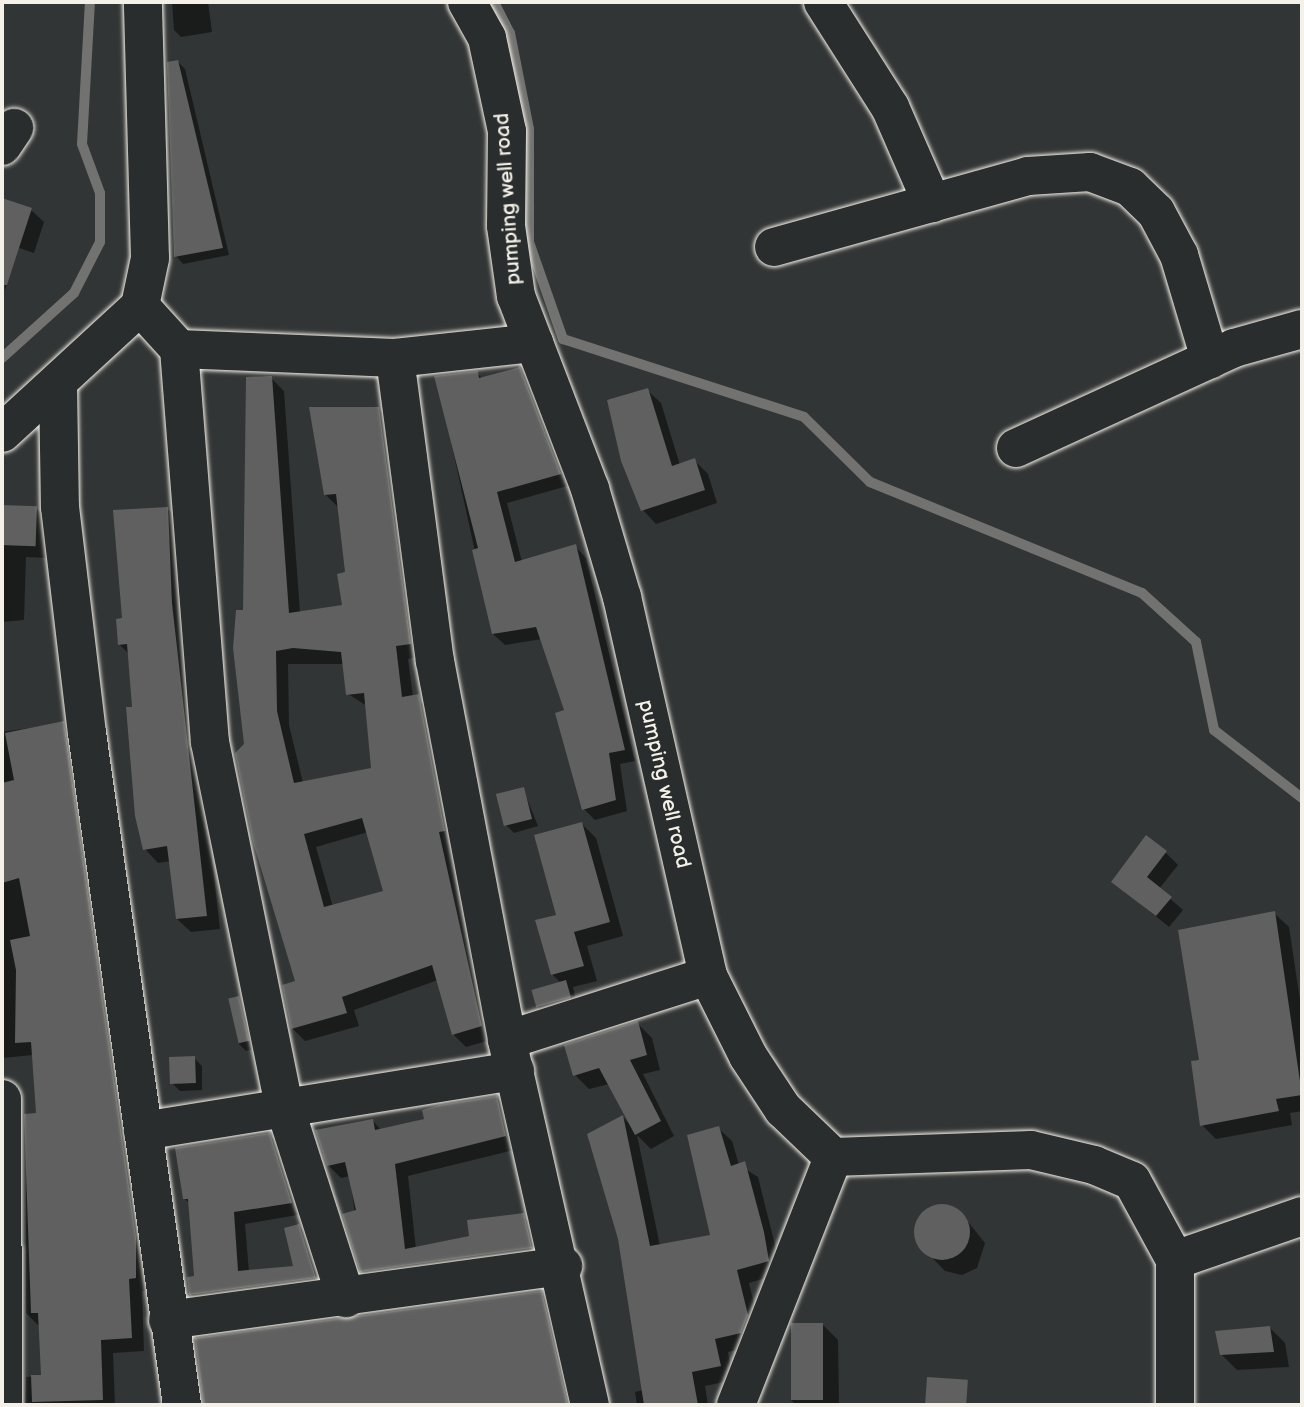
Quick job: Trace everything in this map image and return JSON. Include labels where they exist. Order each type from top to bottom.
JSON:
[{"type":"street","points":[[2,433],[140,306],[150,258],[143,2]]},
{"type":"street","name":"pumping well road","points":[[467,2],[487,38],[507,131],[506,226],[516,296],[590,489],[622,597],[708,976],[783,1110],[832,1157]]},
{"type":"street","points":[[823,2],[890,107],[932,203]]},
{"type":"street","points":[[774,247],[1041,176],[1090,172],[1130,187],[1156,212],[1179,255],[1210,359]]},
{"type":"street","points":[[140,306],[179,349],[210,742],[284,1105],[346,1298]]},
{"type":"street","points":[[1016,448],[1210,359],[1302,330]]},
{"type":"street","points":[[179,349],[395,358],[534,343]]},
{"type":"street","points":[[395,358],[435,661],[511,1055],[563,1266],[590,1405]]},
{"type":"street","points":[[58,384],[60,507],[168,1321],[182,1405]]},
{"type":"street","points":[[143,1131],[284,1105],[511,1055],[708,976]]},
{"type":"street","points":[[2,1099],[3,1405]]},
{"type":"street","points":[[736,1405],[832,1157],[1031,1150],[1094,1165],[1132,1181],[1175,1260],[1175,1405]]},
{"type":"street","points":[[1175,1260],[1302,1216]]},
{"type":"street","points":[[168,1321],[563,1266]]},
{"type":"building","points":[[178,60],[223,248],[174,257],[167,62]]},
{"type":"building","points":[[2,198],[32,208],[7,285],[2,285]]},
{"type":"building","points":[[520,367],[561,474],[497,492],[515,562],[576,544],[625,750],[609,753],[616,800],[582,810],[555,713],[564,710],[536,627],[492,634],[472,550],[478,548],[434,376],[478,371],[479,378]]},
{"type":"building","points":[[272,376],[289,613],[342,605],[337,574],[345,572],[336,494],[324,495],[309,407],[379,407],[411,644],[396,646],[402,697],[419,694],[445,831],[439,832],[482,1026],[452,1035],[432,965],[342,997],[347,1013],[291,1029],[282,985],[295,981],[253,842],[235,753],[244,744],[233,648],[236,610],[243,610],[246,377]],"holes":[[[293,648],[341,652],[346,695],[364,693],[371,768],[294,783],[277,711],[276,651]],[[362,818],[383,891],[324,907],[304,834]]]},
{"type":"building","points":[[648,388],[672,466],[695,458],[705,490],[641,511],[621,461],[607,400]]},
{"type":"building","points":[[2,505],[37,506],[36,546],[2,545]]},
{"type":"building","points":[[168,507],[172,603],[207,916],[176,919],[167,846],[143,850],[135,816],[126,707],[132,707],[127,644],[118,645],[116,619],[122,618],[113,510]]},
{"type":"building","points":[[64,721],[136,1237],[136,1278],[129,1279],[132,1338],[101,1340],[103,1400],[32,1402],[31,1375],[41,1375],[38,1313],[31,1313],[24,1114],[36,1113],[31,1042],[15,1043],[16,970],[10,940],[30,936],[19,878],[2,883],[2,783],[14,780],[5,733]]},
{"type":"building","points":[[524,787],[532,819],[504,826],[496,794]]},
{"type":"building","points":[[582,822],[610,922],[574,932],[584,966],[551,975],[535,920],[556,915],[534,835]]},
{"type":"building","points":[[1146,835],[1167,851],[1147,877],[1172,897],[1156,916],[1111,882]]},
{"type":"building","points":[[1275,911],[1302,1095],[1276,1099],[1279,1111],[1200,1126],[1191,1061],[1199,1060],[1178,930]]},
{"type":"building","points":[[566,980],[571,997],[536,1007],[531,990]]},
{"type":"building","points":[[239,996],[249,1041],[239,1043],[228,998]]},
{"type":"building","points":[[638,1021],[647,1055],[630,1060],[661,1121],[635,1135],[599,1068],[573,1076],[564,1045]]},
{"type":"building","points":[[195,1056],[196,1083],[170,1084],[169,1057]]},
{"type":"building","points":[[497,1096],[506,1136],[395,1164],[405,1249],[469,1236],[467,1220],[524,1213],[532,1248],[360,1272],[342,1214],[356,1210],[345,1162],[327,1166],[315,1130],[373,1119],[375,1130],[424,1119],[422,1110],[439,1105]]},
{"type":"building","points":[[623,1115],[650,1246],[710,1235],[687,1135],[719,1126],[731,1166],[745,1161],[764,1232],[769,1261],[737,1270],[748,1315],[741,1333],[715,1339],[721,1366],[692,1372],[698,1405],[644,1405],[618,1239],[587,1134]]},
{"type":"building","points":[[270,1133],[292,1203],[234,1212],[238,1271],[293,1266],[284,1228],[299,1224],[316,1278],[189,1295],[187,1277],[194,1276],[188,1199],[183,1199],[175,1148]]},
{"type":"building","points":[[936,1204],[948,1204],[962,1212],[970,1226],[968,1243],[962,1252],[948,1260],[936,1260],[919,1248],[914,1238],[914,1226],[926,1209]]},
{"type":"building","points":[[542,1291],[568,1405],[203,1405],[195,1338]]},
{"type":"building","points":[[791,1323],[823,1323],[823,1400],[791,1400]]},
{"type":"building","points":[[1270,1326],[1274,1352],[1220,1355],[1215,1331]]},
{"type":"building","points":[[927,1377],[968,1380],[966,1405],[925,1405]]},
{"type":"waterway","points":[[2,358],[74,293],[100,242],[100,193],[82,144],[90,2]]},
{"type":"waterway","points":[[494,2],[510,33],[529,129],[529,242],[563,339],[804,417],[870,482],[1142,593],[1196,642],[1214,730],[1302,798]]}]
